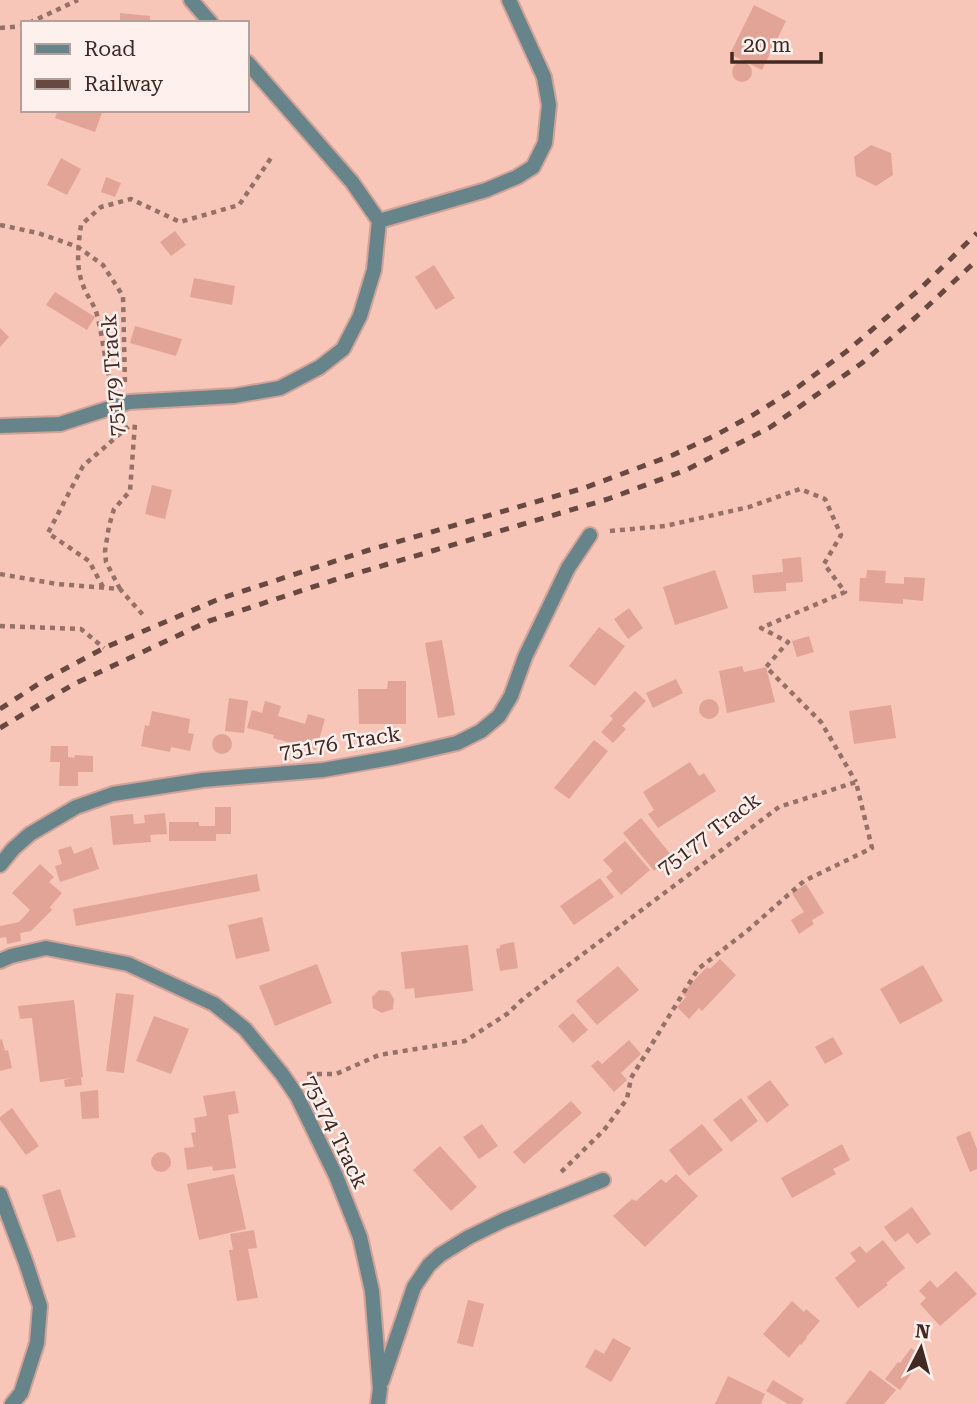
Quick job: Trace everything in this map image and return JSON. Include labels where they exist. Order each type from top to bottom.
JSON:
[{"type":"street","points":[[191,0],[209,21]]},
{"type":"street","points":[[379,221],[486,190],[533,167],[545,143],[550,105],[544,77],[509,0]]},
{"type":"street","points":[[0,426],[60,424],[125,403],[234,396],[279,388],[320,367],[343,349],[360,316],[374,270],[379,221],[352,182],[248,63]]},
{"type":"street","name":"75176 Track","points":[[0,865],[30,834],[76,807],[113,794],[204,780],[323,770],[457,743],[481,731],[499,716],[511,696],[525,657],[547,610],[568,568],[590,535]]},
{"type":"street","name":"75174 Track","points":[[0,961],[46,948],[128,964],[214,1004],[245,1029],[297,1096],[337,1176],[360,1237],[372,1291],[379,1397]]},
{"type":"street","points":[[379,1397],[414,1287],[429,1265],[469,1237],[603,1180]]},
{"type":"street","points":[[0,1194],[40,1306],[37,1343],[21,1393],[12,1404]]},
{"type":"path","points":[[33,21],[78,0]]},
{"type":"path","points":[[0,28],[21,26]]},
{"type":"path","points":[[125,403],[113,390],[96,311],[83,288],[76,260],[81,225],[101,207],[131,199],[180,222],[239,205],[271,159]]},
{"type":"path","name":"75179 Track","points":[[0,225],[38,233],[78,247],[103,265],[123,296],[125,403]]},
{"type":"path","name":"75179 Track","points":[[103,587],[89,561],[48,533],[83,466],[135,422],[130,491],[114,509],[105,551],[106,562],[120,589],[144,617]]},
{"type":"path","points":[[557,1175],[604,1130],[627,1099],[631,1078],[698,968],[747,931],[804,881],[872,848],[856,782],[821,722],[766,667],[788,642],[761,628],[845,592],[824,564],[841,535],[825,499],[800,489],[749,507],[665,526],[590,535]]},
{"type":"path","points":[[0,574],[57,584],[120,589]]},
{"type":"path","points":[[0,626],[81,629],[104,648]]},
{"type":"path","name":"75177 Track","points":[[282,1074],[336,1074],[379,1055],[465,1041],[507,1014],[523,999],[779,807],[856,782]]},
{"type":"building","points":[[754,5],[786,21],[762,70],[730,54]]},
{"type":"building","points":[[120,13],[150,16],[150,21],[120,21]]},
{"type":"building","points":[[742,62],[749,65],[752,72],[749,79],[742,82],[735,79],[732,72],[735,65]]},
{"type":"building","points":[[57,112],[102,112],[95,132],[55,118]]},
{"type":"building","points":[[871,145],[891,153],[893,175],[876,186],[856,176],[854,157]]},
{"type":"building","points":[[61,158],[81,169],[67,195],[47,185]]},
{"type":"building","points":[[106,177],[121,183],[115,197],[101,192]]},
{"type":"building","points":[[175,231],[186,245],[171,256],[160,242]]},
{"type":"building","points":[[434,265],[455,298],[436,310],[415,277]]},
{"type":"building","points":[[194,278],[235,286],[232,305],[190,297]]},
{"type":"building","points":[[55,292],[95,317],[87,330],[46,305]]},
{"type":"building","points":[[135,326],[182,339],[176,356],[130,343]]},
{"type":"building","points":[[0,328],[9,337],[0,347]]},
{"type":"building","points":[[152,485],[172,490],[165,519],[145,514]]},
{"type":"building","points":[[801,557],[803,582],[786,583],[786,591],[754,593],[752,575],[783,572],[782,559]]},
{"type":"building","points":[[715,570],[728,608],[675,625],[663,587]]},
{"type":"building","points":[[867,570],[886,571],[885,583],[904,584],[904,577],[925,578],[923,601],[903,599],[903,604],[859,601],[860,578],[866,578]]},
{"type":"building","points":[[629,608],[643,628],[628,639],[614,619]]},
{"type":"building","points":[[599,627],[625,646],[595,686],[569,666]]},
{"type":"building","points":[[809,636],[814,652],[797,657],[792,641]]},
{"type":"building","points":[[442,640],[455,715],[438,718],[425,643]]},
{"type":"building","points":[[742,666],[744,672],[766,667],[775,702],[727,713],[719,671]]},
{"type":"building","points":[[676,679],[683,693],[653,708],[646,693]]},
{"type":"building","points":[[388,681],[406,681],[406,724],[359,724],[358,689],[387,689]]},
{"type":"building","points":[[635,691],[646,701],[622,726],[626,729],[613,743],[601,732],[613,719],[610,716]]},
{"type":"building","points":[[229,698],[248,701],[244,733],[225,731]]},
{"type":"building","points":[[705,699],[713,699],[719,709],[713,719],[705,719],[699,713],[699,705]]},
{"type":"building","points":[[265,701],[281,706],[278,716],[305,724],[308,714],[325,719],[316,750],[247,728],[252,710],[262,713]]},
{"type":"building","points":[[891,705],[896,738],[854,744],[849,711]]},
{"type":"building","points":[[152,711],[190,719],[188,733],[194,734],[190,751],[171,747],[170,752],[141,746],[145,725],[149,726]]},
{"type":"building","points":[[222,734],[229,737],[232,744],[229,751],[222,754],[215,751],[212,744],[215,737]]},
{"type":"building","points":[[594,740],[608,751],[569,799],[554,788]]},
{"type":"building","points":[[51,746],[68,746],[68,757],[93,756],[93,772],[78,772],[78,786],[59,786],[60,762],[50,762]]},
{"type":"building","points":[[690,762],[699,776],[704,773],[716,791],[658,828],[648,814],[654,810],[643,792]]},
{"type":"building","points":[[215,807],[231,807],[231,834],[216,834],[216,841],[169,841],[169,822],[199,822],[199,826],[215,826]]},
{"type":"building","points":[[165,813],[167,834],[150,835],[151,842],[113,845],[110,816],[133,814],[134,824],[145,823],[144,815]]},
{"type":"building","points":[[641,818],[672,856],[654,871],[623,833]]},
{"type":"building","points":[[625,841],[650,870],[621,895],[606,877],[613,871],[603,860]]},
{"type":"building","points":[[71,846],[74,854],[92,847],[99,869],[60,882],[55,866],[62,864],[58,850]]},
{"type":"building","points":[[40,864],[54,877],[49,882],[62,893],[50,907],[52,910],[31,931],[20,933],[21,941],[7,944],[6,937],[0,938],[0,926],[19,922],[30,910],[12,893]]},
{"type":"building","points":[[257,874],[260,891],[76,926],[73,909]]},
{"type":"building","points":[[600,878],[614,897],[574,925],[560,906]]},
{"type":"building","points":[[806,884],[824,913],[812,920],[814,924],[799,934],[791,920],[804,912],[792,893]]},
{"type":"building","points":[[262,917],[270,951],[236,959],[228,925]]},
{"type":"building","points":[[514,942],[518,968],[500,971],[496,949],[500,948],[500,945]]},
{"type":"building","points":[[468,945],[473,991],[415,998],[414,988],[405,989],[401,952]]},
{"type":"building","points":[[720,959],[736,975],[702,1011],[699,1008],[689,1019],[677,1007],[686,997],[682,993],[707,967],[710,969]]},
{"type":"building","points":[[317,964],[332,1003],[275,1026],[259,986]]},
{"type":"building","points":[[923,965],[943,1001],[900,1024],[880,989]]},
{"type":"building","points":[[618,966],[639,990],[597,1025],[576,1001]]},
{"type":"building","points":[[379,990],[389,991],[394,999],[393,1009],[382,1013],[373,1008],[372,997]]},
{"type":"building","points":[[116,993],[134,995],[124,1073],[106,1071]]},
{"type":"building","points":[[74,1000],[82,1085],[65,1087],[64,1080],[72,1078],[40,1082],[32,1018],[20,1019],[18,1006]]},
{"type":"building","points":[[573,1013],[588,1030],[573,1043],[558,1026]]},
{"type":"building","points":[[154,1016],[189,1029],[171,1074],[136,1061]]},
{"type":"building","points":[[833,1037],[843,1054],[825,1064],[815,1047]]},
{"type":"building","points":[[2,1039],[12,1068],[0,1071],[0,1040]]},
{"type":"building","points":[[629,1040],[641,1054],[621,1073],[627,1080],[614,1092],[591,1066],[598,1060],[602,1064]]},
{"type":"building","points":[[770,1080],[789,1105],[767,1123],[747,1097]]},
{"type":"building","points":[[98,1090],[99,1118],[82,1119],[80,1092]]},
{"type":"building","points":[[235,1091],[239,1113],[228,1115],[236,1168],[213,1171],[212,1166],[187,1170],[184,1148],[194,1147],[191,1133],[196,1132],[194,1118],[207,1116],[203,1096]]},
{"type":"building","points":[[741,1098],[758,1121],[731,1142],[713,1120]]},
{"type":"building","points":[[571,1101],[582,1113],[524,1164],[513,1152]]},
{"type":"building","points":[[12,1108],[39,1146],[26,1155],[0,1120],[0,1117]]},
{"type":"building","points":[[482,1124],[498,1146],[479,1159],[463,1137]]},
{"type":"building","points":[[702,1124],[723,1150],[689,1176],[669,1150]]},
{"type":"building","points":[[970,1131],[977,1149],[977,1169],[970,1172],[956,1137]]},
{"type":"building","points":[[842,1144],[850,1160],[833,1169],[836,1174],[792,1198],[781,1178]]},
{"type":"building","points":[[440,1146],[477,1187],[451,1211],[413,1170]]},
{"type":"building","points":[[157,1152],[165,1152],[171,1162],[165,1172],[157,1172],[151,1166],[151,1158]]},
{"type":"building","points":[[234,1174],[246,1229],[199,1240],[187,1184]]},
{"type":"building","points":[[676,1174],[698,1196],[645,1247],[613,1216],[632,1199],[636,1201],[661,1179],[666,1183]]},
{"type":"building","points":[[60,1189],[76,1237],[57,1242],[42,1195]]},
{"type":"building","points":[[912,1207],[931,1234],[917,1244],[908,1233],[895,1242],[884,1227]]},
{"type":"building","points":[[254,1230],[257,1248],[248,1249],[258,1298],[237,1301],[229,1250],[233,1250],[230,1234]]},
{"type":"building","points":[[883,1240],[905,1268],[858,1308],[835,1278],[856,1261],[850,1253],[860,1246],[866,1253]]},
{"type":"building","points":[[956,1271],[977,1294],[940,1326],[920,1304],[926,1298],[919,1291],[930,1280],[937,1288]]},
{"type":"building","points":[[468,1300],[484,1304],[473,1347],[457,1343]]},
{"type":"building","points":[[792,1301],[820,1321],[789,1358],[763,1334]]},
{"type":"building","points":[[613,1338],[631,1348],[611,1382],[585,1367],[595,1349],[604,1354]]},
{"type":"building","points":[[911,1348],[923,1356],[900,1390],[885,1379]]},
{"type":"building","points":[[870,1370],[896,1390],[884,1404],[845,1404]]},
{"type":"building","points":[[728,1376],[765,1394],[761,1404],[715,1404]]},
{"type":"building","points":[[773,1380],[804,1399],[801,1404],[788,1404],[766,1391]]},
{"type":"railway","points":[[0,709],[46,679],[104,648],[219,599],[369,550],[584,488],[673,455],[714,436],[798,387],[847,351],[920,289],[977,233]]},
{"type":"railway","points":[[0,728],[74,684],[209,621],[334,580],[608,499],[686,470],[769,428],[862,363],[977,260]]}]
